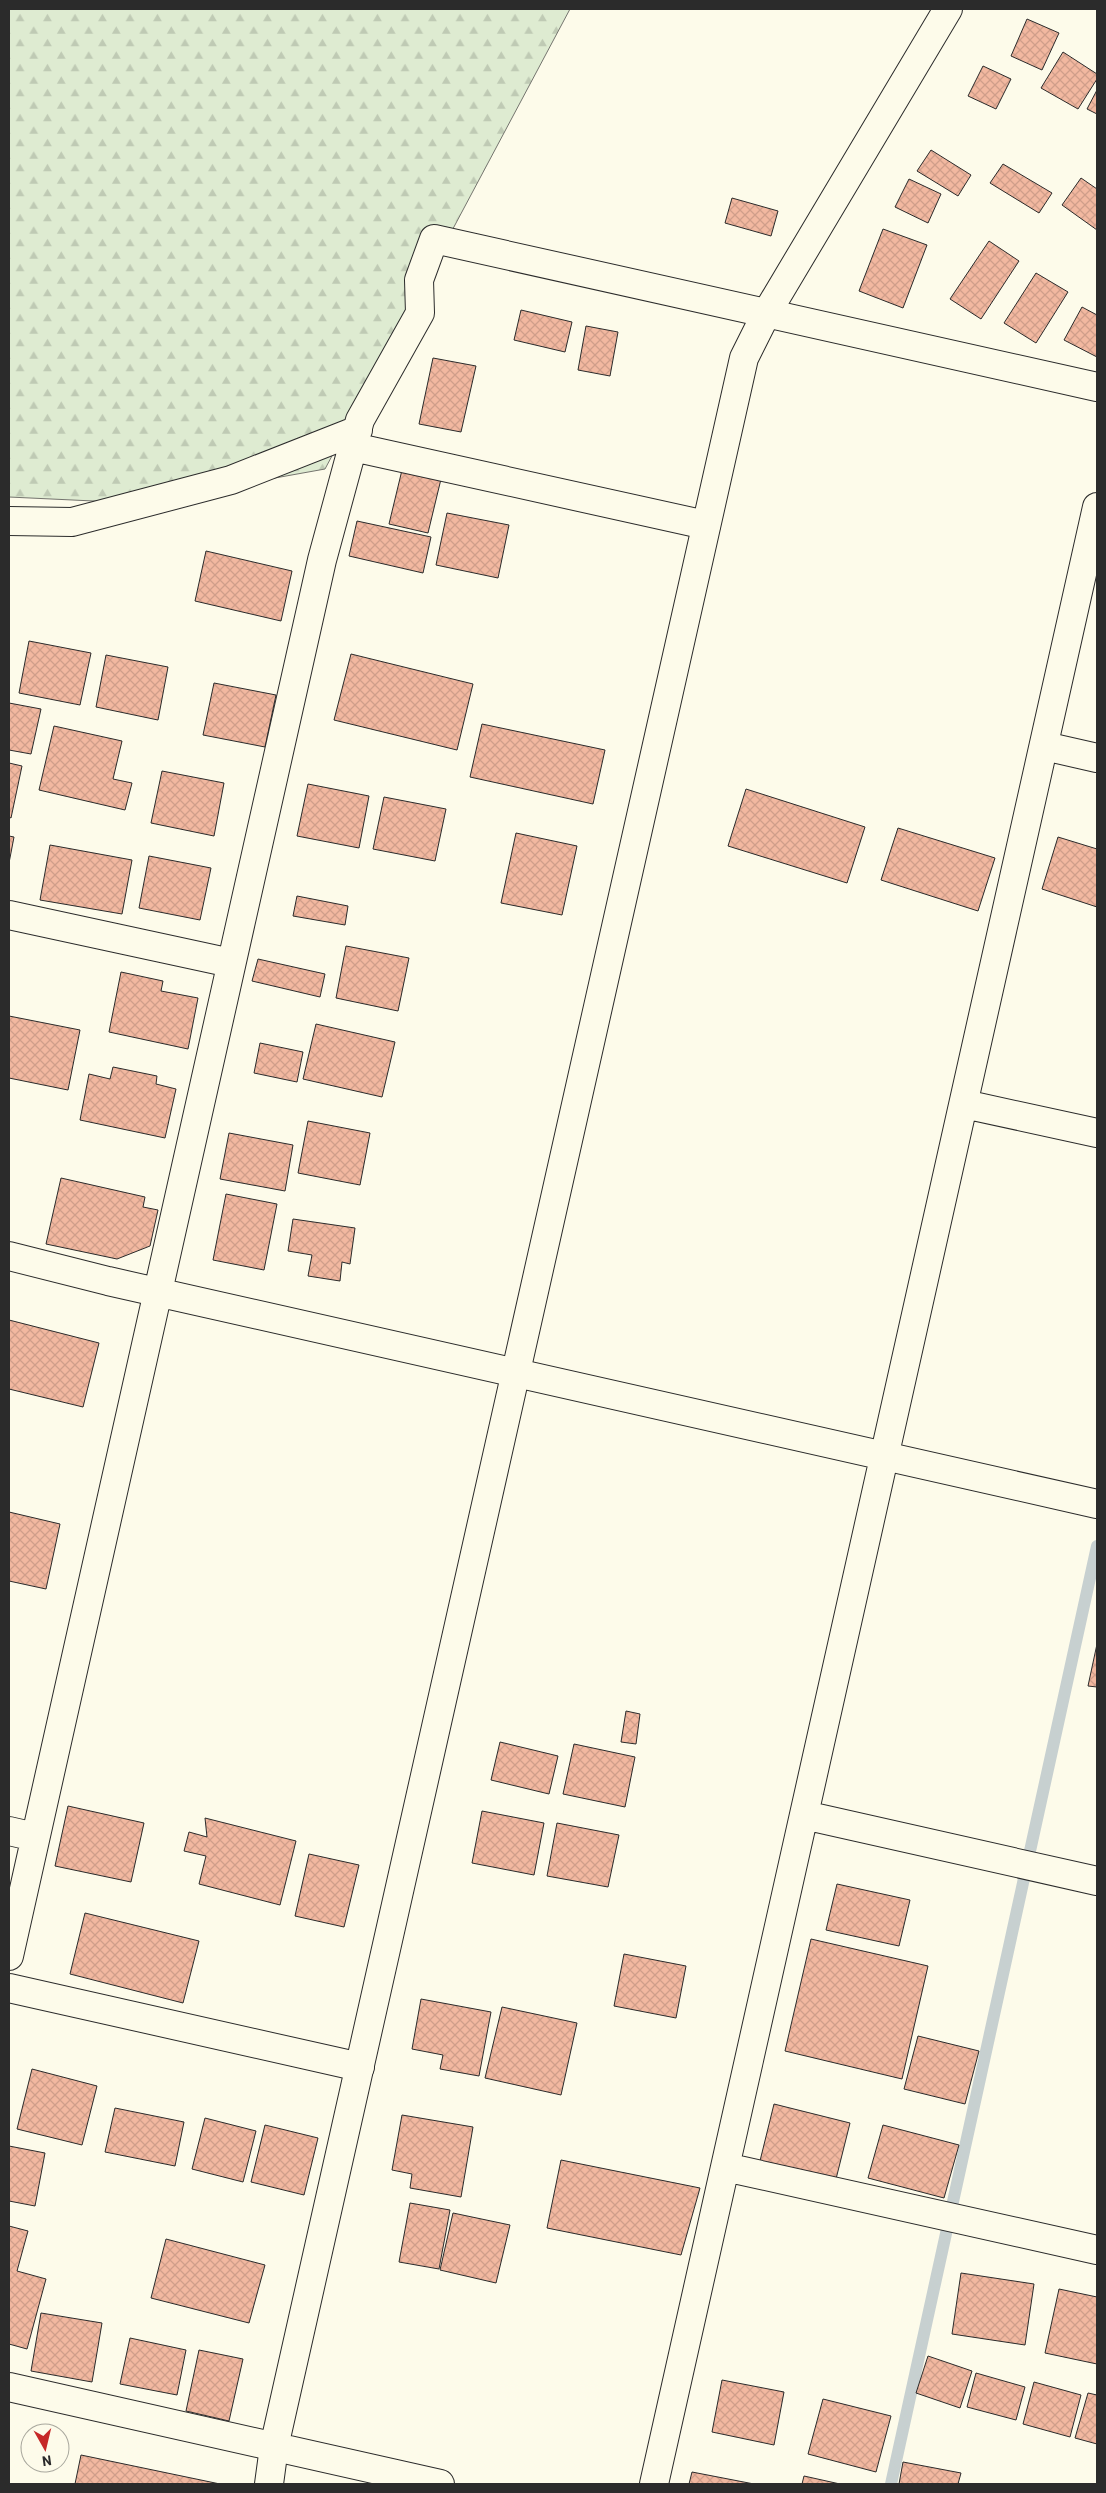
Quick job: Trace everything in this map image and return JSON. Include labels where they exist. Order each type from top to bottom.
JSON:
[{"type":"street","points":[[269,2484],[274,2446],[744,358],[766,314],[948,9]]},
{"type":"street","points":[[9,1956],[322,560],[360,420],[420,314],[419,280],[434,239],[1097,387]]},
{"type":"street","points":[[9,521],[72,522],[230,480],[355,438],[706,525]]},
{"type":"street","points":[[654,2484],[1097,507]]},
{"type":"street","points":[[1044,746],[1097,758]]},
{"type":"street","points":[[9,915],[231,962]]},
{"type":"street","points":[[964,1104],[1097,1133]]},
{"type":"street","points":[[9,1256],[158,1292],[1097,1504]]},
{"type":"street","points":[[804,1815],[1097,1881]]},
{"type":"street","points":[[9,1831],[35,1837]]},
{"type":"street","points":[[9,1988],[360,2068]]},
{"type":"street","points":[[725,2167],[1097,2250]]},
{"type":"street","points":[[9,2386],[440,2484]]},
{"type":"green space","points":[[9,9],[570,9],[325,469],[136,503],[9,497]]},
{"type":"building","points":[[1027,19],[1059,33],[1042,70],[1011,56]]},
{"type":"building","points":[[1063,52],[1097,74],[1097,79],[1078,109],[1041,88]]},
{"type":"building","points":[[983,66],[1011,79],[996,109],[968,96]]},
{"type":"building","points":[[1097,90],[1097,114],[1087,109]]},
{"type":"building","points":[[931,150],[971,175],[958,196],[917,171]]},
{"type":"building","points":[[1003,164],[1052,193],[1039,213],[990,183]]},
{"type":"building","points":[[1081,178],[1097,189],[1097,230],[1062,205]]},
{"type":"building","points":[[909,179],[941,194],[928,223],[895,207]]},
{"type":"building","points":[[732,198],[778,211],[771,236],[725,223]]},
{"type":"building","points":[[883,229],[927,245],[903,308],[859,291]]},
{"type":"building","points":[[989,241],[1019,261],[981,319],[950,299]]},
{"type":"building","points":[[1036,273],[1068,292],[1036,343],[1004,323]]},
{"type":"building","points":[[1082,307],[1097,315],[1097,357],[1064,340]]},
{"type":"building","points":[[521,310],[572,322],[565,352],[514,340]]},
{"type":"building","points":[[586,326],[618,332],[610,376],[578,370]]},
{"type":"building","points":[[433,358],[476,366],[461,432],[419,424]]},
{"type":"building","points":[[402,470],[441,479],[428,533],[389,524]]},
{"type":"building","points":[[447,513],[509,525],[498,578],[436,565]]},
{"type":"building","points":[[357,521],[431,537],[423,573],[349,556]]},
{"type":"building","points":[[206,551],[292,571],[281,621],[195,601]]},
{"type":"building","points":[[29,641],[91,653],[80,705],[19,693]]},
{"type":"building","points":[[351,654],[473,684],[457,750],[334,720]]},
{"type":"building","points":[[106,655],[168,667],[158,720],[96,707]]},
{"type":"building","points":[[214,683],[276,695],[265,747],[203,735]]},
{"type":"building","points":[[9,703],[41,709],[31,754],[9,750]]},
{"type":"building","points":[[482,724],[605,750],[593,804],[470,777]]},
{"type":"building","points":[[54,726],[122,741],[113,779],[132,783],[125,810],[39,790]]},
{"type":"building","points":[[9,763],[22,766],[11,818],[9,817]]},
{"type":"building","points":[[162,771],[224,783],[214,836],[151,823]]},
{"type":"building","points":[[308,784],[369,796],[359,848],[297,836]]},
{"type":"building","points":[[746,789],[865,827],[847,883],[728,846]]},
{"type":"building","points":[[384,797],[446,809],[435,861],[373,849]]},
{"type":"building","points":[[898,828],[995,858],[978,911],[881,880]]},
{"type":"building","points":[[516,833],[577,846],[562,915],[501,903]]},
{"type":"building","points":[[9,836],[14,837],[9,863]]},
{"type":"building","points":[[1058,837],[1097,849],[1097,907],[1042,889]]},
{"type":"building","points":[[50,845],[132,860],[122,914],[40,900]]},
{"type":"building","points":[[149,856],[211,868],[200,920],[139,908]]},
{"type":"building","points":[[297,896],[348,906],[345,925],[293,916]]},
{"type":"building","points":[[346,946],[409,958],[398,1011],[336,998]]},
{"type":"building","points":[[258,959],[325,974],[320,997],[252,981]]},
{"type":"building","points":[[121,972],[163,981],[161,991],[198,998],[188,1049],[109,1032]]},
{"type":"building","points":[[9,1016],[80,1030],[68,1090],[9,1078]]},
{"type":"building","points":[[316,1024],[395,1042],[382,1097],[303,1079]]},
{"type":"building","points":[[260,1043],[303,1052],[297,1082],[254,1073]]},
{"type":"building","points":[[113,1067],[157,1076],[156,1084],[176,1089],[165,1138],[80,1120],[89,1074],[110,1079]]},
{"type":"building","points":[[308,1121],[370,1133],[360,1185],[298,1173]]},
{"type":"building","points":[[229,1133],[293,1145],[285,1191],[220,1179]]},
{"type":"building","points":[[61,1178],[145,1197],[143,1207],[158,1210],[150,1246],[117,1259],[46,1244]]},
{"type":"building","points":[[226,1194],[277,1204],[264,1270],[213,1260]]},
{"type":"building","points":[[293,1219],[355,1228],[350,1264],[342,1262],[340,1281],[308,1276],[312,1255],[288,1251]]},
{"type":"building","points":[[9,1320],[99,1343],[83,1407],[9,1389]]},
{"type":"building","points":[[9,1512],[60,1524],[46,1589],[9,1581]]},
{"type":"building","points":[[1097,1644],[1097,1687],[1088,1686]]},
{"type":"building","points":[[626,1711],[640,1714],[636,1744],[621,1742]]},
{"type":"building","points":[[500,1742],[558,1756],[549,1794],[491,1780]]},
{"type":"building","points":[[574,1744],[635,1757],[625,1807],[563,1794]]},
{"type":"building","points":[[68,1806],[144,1823],[131,1882],[55,1866]]},
{"type":"building","points":[[482,1811],[544,1823],[534,1875],[472,1863]]},
{"type":"building","points":[[205,1818],[296,1841],[280,1905],[199,1884],[206,1856],[184,1851],[189,1832],[207,1837]]},
{"type":"building","points":[[557,1823],[619,1835],[608,1887],[547,1876]]},
{"type":"building","points":[[309,1854],[359,1865],[344,1927],[295,1916]]},
{"type":"building","points":[[837,1884],[910,1900],[899,1946],[826,1930]]},
{"type":"building","points":[[85,1913],[199,1941],[183,2003],[70,1974]]},
{"type":"building","points":[[811,1939],[928,1966],[902,2079],[785,2051]]},
{"type":"building","points":[[624,1954],[686,1966],[676,2018],[614,2006]]},
{"type":"building","points":[[421,1999],[491,2012],[479,2076],[440,2069],[443,2055],[412,2049]]},
{"type":"building","points":[[502,2007],[577,2023],[561,2095],[485,2078]]},
{"type":"building","points":[[918,2036],[979,2051],[965,2104],[904,2089]]},
{"type":"building","points":[[32,2069],[97,2086],[82,2145],[17,2129]]},
{"type":"building","points":[[774,2104],[850,2123],[835,2183],[759,2165]]},
{"type":"building","points":[[115,2108],[184,2122],[175,2166],[105,2152]]},
{"type":"building","points":[[402,2115],[473,2127],[461,2197],[410,2188],[412,2174],[392,2170]]},
{"type":"building","points":[[205,2118],[256,2131],[243,2182],[192,2169]]},
{"type":"building","points":[[265,2125],[318,2138],[304,2195],[251,2182]]},
{"type":"building","points":[[883,2125],[959,2145],[944,2198],[868,2178]]},
{"type":"building","points":[[9,2146],[45,2153],[35,2206],[9,2201]]},
{"type":"building","points":[[561,2160],[700,2188],[681,2255],[547,2228]]},
{"type":"building","points":[[410,2203],[450,2210],[439,2269],[399,2262]]},
{"type":"building","points":[[453,2213],[510,2225],[496,2283],[440,2270]]},
{"type":"building","points":[[9,2226],[28,2231],[17,2271],[46,2279],[27,2349],[9,2344]]},
{"type":"building","points":[[166,2239],[265,2265],[249,2323],[151,2298]]},
{"type":"building","points":[[961,2273],[1034,2284],[1025,2345],[952,2334]]},
{"type":"building","points":[[1059,2289],[1097,2297],[1097,2364],[1045,2353]]},
{"type":"building","points":[[41,2313],[102,2323],[92,2382],[31,2371]]},
{"type":"building","points":[[130,2338],[186,2350],[177,2395],[120,2384]]},
{"type":"building","points":[[199,2350],[243,2359],[229,2421],[186,2411]]},
{"type":"building","points":[[928,2356],[972,2371],[960,2408],[916,2393]]},
{"type":"building","points":[[976,2373],[1025,2387],[1016,2420],[967,2407]]},
{"type":"building","points":[[722,2380],[784,2392],[774,2445],[712,2432]]},
{"type":"building","points":[[1034,2382],[1081,2395],[1070,2437],[1023,2424]]},
{"type":"building","points":[[1088,2393],[1097,2395],[1097,2444],[1075,2438]]},
{"type":"building","points":[[823,2399],[891,2416],[876,2472],[808,2454]]},
{"type":"building","points":[[81,2455],[220,2484],[75,2484]]},
{"type":"building","points":[[903,2462],[961,2473],[958,2484],[899,2484]]},
{"type":"building","points":[[692,2472],[754,2484],[689,2484]]},
{"type":"building","points":[[804,2476],[840,2484],[802,2484]]},
{"type":"waterway","points":[[891,2484],[1097,1546]]}]
